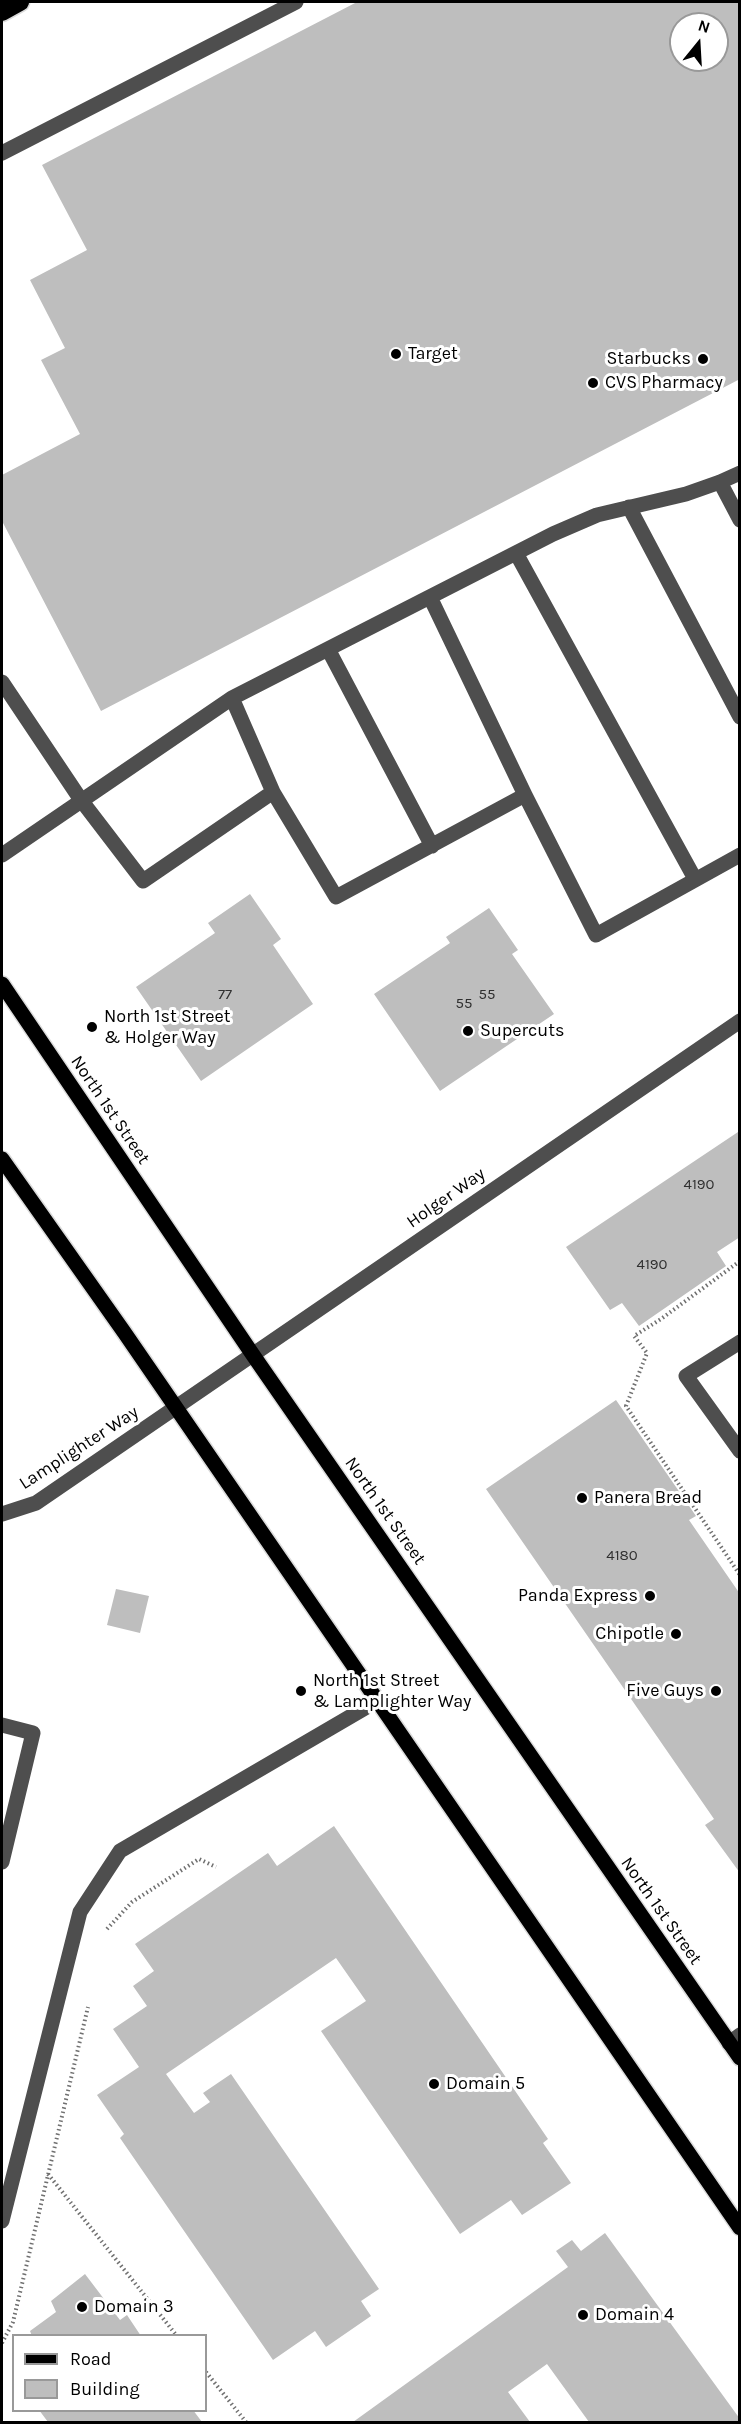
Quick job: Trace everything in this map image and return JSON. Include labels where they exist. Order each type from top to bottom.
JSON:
[{"type":"highway","points":[[2,12],[21,2]]},
{"type":"main road","name":"North 1st Street","points":[[2,984],[253,1355],[734,2039],[740,2058]]},
{"type":"main road","points":[[2,1159],[740,2228]]},
{"type":"street","points":[[2,153],[296,2]]},
{"type":"street","points":[[2,855],[232,698],[516,553],[597,515],[686,494],[720,483],[740,473]]},
{"type":"street","points":[[720,483],[740,520]]},
{"type":"street","points":[[629,507],[740,717]]},
{"type":"street","points":[[516,553],[695,879]]},
{"type":"street","points":[[430,597],[525,795],[596,935],[740,855]]},
{"type":"street","points":[[328,649],[432,846]]},
{"type":"street","points":[[2,682],[81,800],[143,881],[273,792]]},
{"type":"street","points":[[232,698],[273,792],[336,897],[525,795]]},
{"type":"street","name":"Holger Way","points":[[176,1408],[740,1021]]},
{"type":"street","points":[[740,1342],[686,1376],[740,1451]]},
{"type":"street","name":"Lamplighter Way","points":[[2,1514],[36,1503],[176,1408]]},
{"type":"street","points":[[2,2221],[80,1912],[120,1851],[377,1701]]},
{"type":"street","points":[[2,1725],[33,1733],[2,1862]]},
{"type":"path","points":[[100,1935],[132,1902],[199,1860],[216,1867]]},
{"type":"path","points":[[2,2343],[13,2322],[89,2000]]},
{"type":"path","points":[[48,2174],[175,2334]]},
{"type":"path","points":[[207,2373],[246,2422]]},
{"type":"building","name":"Target","points":[[357,2],[740,2],[740,379],[101,711],[2,521],[2,475],[80,434],[41,360],[65,348],[30,280],[87,250],[42,165]]},
{"type":"building","points":[[250,894],[281,939],[273,945],[313,1004],[201,1081],[136,987],[215,933],[208,923]]},
{"type":"building","points":[[489,908],[518,950],[512,954],[554,1014],[440,1091],[374,994],[450,943],[446,937]]},
{"type":"building","points":[[738,1132],[740,1237],[717,1252],[726,1266],[639,1326],[622,1303],[610,1310],[566,1247]]},
{"type":"building","points":[[616,1400],[696,1516],[689,1520],[740,1594],[740,1873],[705,1825],[714,1819],[486,1489]]},
{"type":"building","points":[[116,1589],[149,1596],[140,1633],[107,1625]]},
{"type":"building","name":"Domain 5","points":[[334,1826],[548,2139],[543,2143],[571,2183],[522,2215],[511,2200],[460,2234],[321,2031],[366,2001],[336,1958],[166,2074],[194,2113],[210,2102],[203,2093],[231,2074],[379,2289],[361,2301],[371,2316],[326,2347],[315,2331],[273,2360],[120,2138],[124,2134],[97,2095],[139,2067],[113,2029],[147,2006],[133,1986],[154,1971],[135,1944],[268,1853],[277,1866]]},
{"type":"building","name":"Domain 4","points":[[605,2233],[740,2422],[589,2422],[547,2364],[508,2392],[530,2422],[353,2422],[568,2267],[556,2251],[572,2240],[581,2251]]},
{"type":"building","name":"Domain 3","points":[[85,2274],[120,2320],[127,2315],[140,2334],[31,2334],[30,2331],[56,2312],[51,2301]]},
{"type":"building","points":[[40,2412],[194,2412],[202,2422],[48,2422]]},
{"type":"place","name":"Target","points":[[396,354]]},
{"type":"place","name":"Starbucks","points":[[703,359]]},
{"type":"place","name":"CVS Pharmacy","points":[[593,383]]},
{"type":"place","name":"North 1st Street & Holger Way","points":[[92,1027]]},
{"type":"place","name":"Supercuts","points":[[468,1031]]},
{"type":"place","name":"Panera Bread","points":[[582,1498]]},
{"type":"place","name":"Panda Express","points":[[650,1596]]},
{"type":"place","name":"Chipotle","points":[[676,1634]]},
{"type":"place","name":"North 1st Street & Lamplighter Way","points":[[301,1691]]},
{"type":"place","name":"Five Guys","points":[[716,1691]]},
{"type":"place","name":"Domain 5","points":[[434,2084]]},
{"type":"place","name":"Domain 3","points":[[82,2307]]},
{"type":"place","name":"Domain 4","points":[[583,2315]]}]
